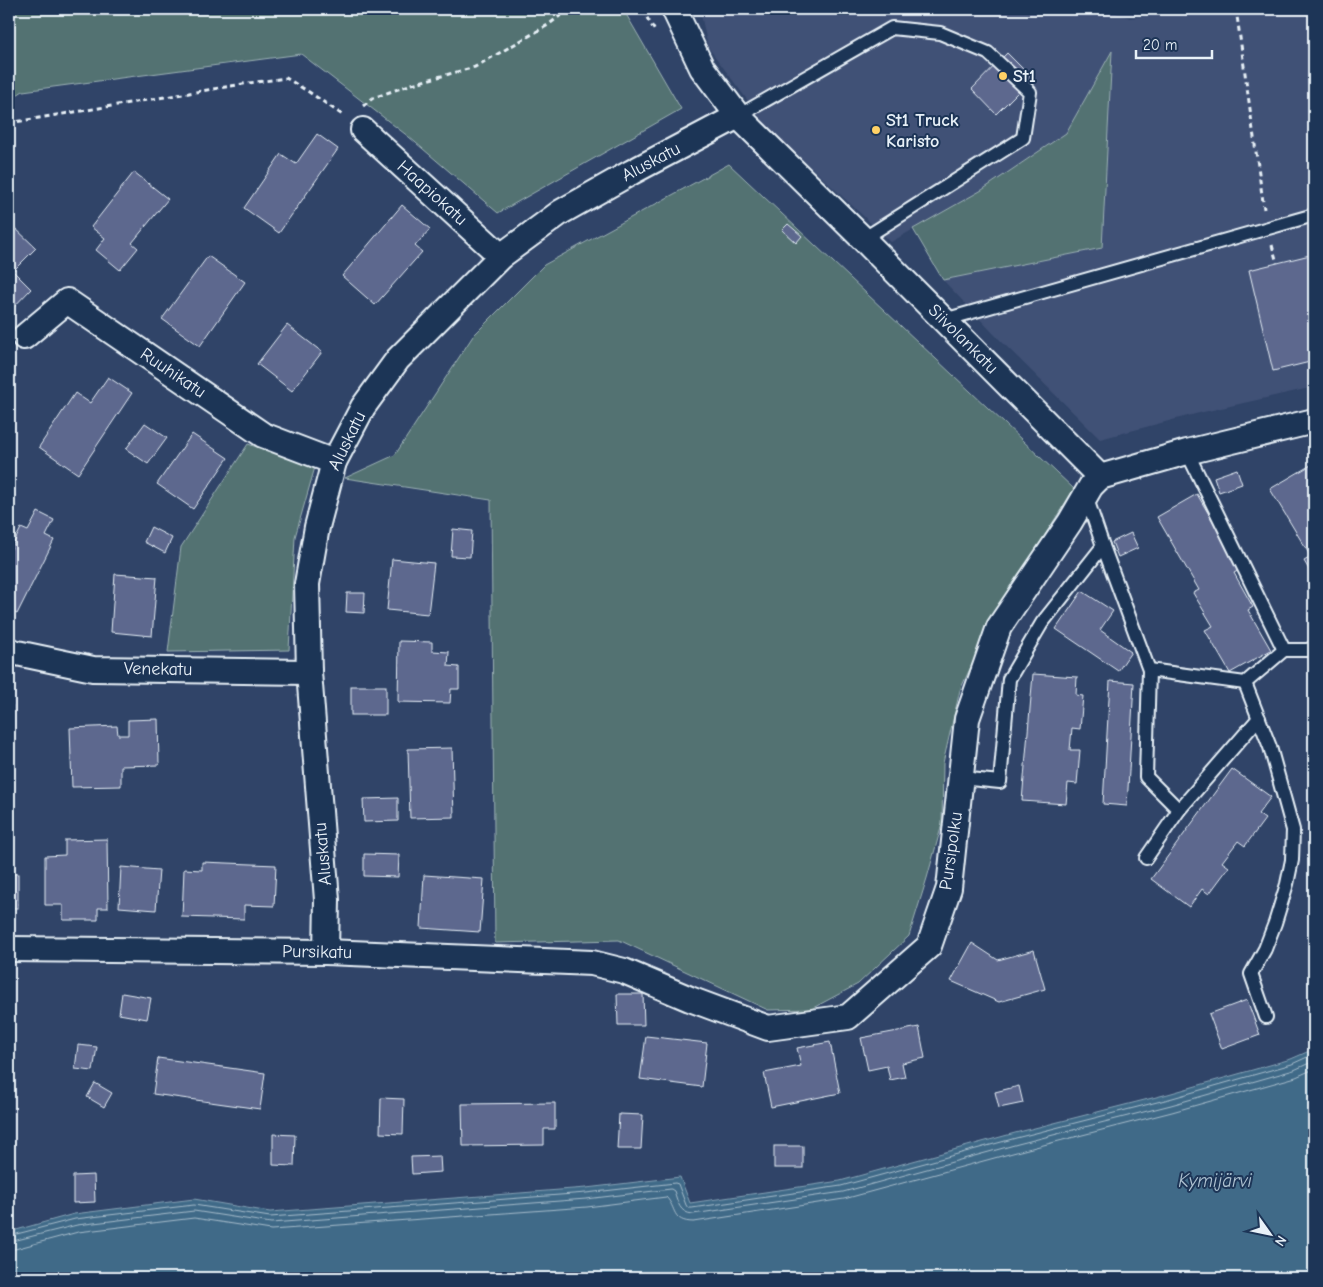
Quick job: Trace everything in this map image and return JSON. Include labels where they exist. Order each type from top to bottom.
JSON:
[{"type":"street","name":"Siivolankatu","points":[[674,9],[702,68],[738,116],[1100,477]]},
{"type":"street","name":"Siivolankatu","points":[[686,32],[688,9]]},
{"type":"street","name":"Aluskatu","points":[[326,952],[326,900],[309,672],[308,584],[317,527],[334,462],[363,407],[398,359],[501,256],[562,212],[632,172],[738,116]]},
{"type":"street","name":"Haapiokatu","points":[[354,124],[501,256]]},
{"type":"street","name":"Ruuhikatu","points":[[24,337],[67,301],[264,435],[334,462]]},
{"type":"street","points":[[1100,477],[1187,452],[1314,423]]},
{"type":"street","name":"Pursipolku","points":[[624,971],[690,999],[768,1028],[848,1017],[929,946],[949,888],[966,719],[999,627],[1092,486],[1100,477]]},
{"type":"street","name":"Venekatu","points":[[9,650],[93,669],[309,672]]},
{"type":"street","name":"Pursikatu","points":[[9,949],[326,952],[592,963],[624,971]]},
{"type":"lane","points":[[738,116],[892,28],[940,33],[988,53],[1030,92],[1023,138],[863,239]]},
{"type":"lane","points":[[944,320],[1314,215]]},
{"type":"lane","points":[[1187,452],[1284,650]]},
{"type":"lane","points":[[1086,496],[1149,670],[1146,777],[1180,810]]},
{"type":"lane","points":[[960,778],[1000,782],[1009,679],[1042,623],[1103,546]]},
{"type":"lane","points":[[1149,670],[1245,683],[1284,650],[1307,650],[1314,648]]},
{"type":"lane","points":[[1245,683],[1270,747],[1293,830],[1292,860],[1287,884],[1264,950],[1251,974],[1266,1017]]},
{"type":"lane","points":[[1146,858],[1180,810],[1259,718]]},
{"type":"path","points":[[9,123],[286,78],[354,124],[373,98],[412,84],[475,67],[548,26],[570,9]]},
{"type":"path","points":[[645,9],[646,16]]},
{"type":"path","points":[[1236,9],[1267,229],[1277,263]]},
{"type":"shaded area","points":[[1104,9],[1130,18],[1196,9],[1314,9],[1314,387],[1199,413],[1100,439],[994,334],[943,280],[1102,248],[1112,52],[1067,133],[982,190],[891,242],[766,125],[708,47],[700,10]]},
{"type":"green space","points":[[623,9],[681,109],[498,213],[409,137],[301,54],[23,91],[9,100],[9,10]]},
{"type":"green space","points":[[1112,51],[1102,248],[943,280],[913,229],[982,190],[1066,133]]},
{"type":"green space","points":[[729,164],[1074,489],[998,609],[960,690],[943,763],[942,824],[909,936],[858,984],[811,1009],[768,1010],[619,940],[495,943],[491,500],[345,478],[395,455],[473,336],[544,265]]},
{"type":"green space","points":[[248,444],[315,467],[295,537],[289,650],[168,652],[181,547]]},
{"type":"water","name":"Kymijärvi","points":[[1314,1049],[1314,1278],[9,1278],[9,1232],[74,1214],[194,1199],[270,1212],[586,1188],[680,1177],[690,1203],[840,1181],[1015,1133],[1168,1094],[1291,1059]]},
{"type":"building","points":[[1007,53],[1032,78],[996,114],[972,89]]},
{"type":"building","points":[[317,134],[338,149],[279,233],[244,208],[281,154],[296,164]]},
{"type":"building","points":[[134,172],[168,199],[132,243],[138,248],[120,270],[96,250],[105,238],[91,227]]},
{"type":"building","points":[[402,205],[430,229],[415,246],[422,252],[375,305],[342,276]]},
{"type":"building","points":[[788,224],[802,236],[796,243],[782,230]]},
{"type":"building","points":[[12,225],[36,248],[13,271],[31,289],[9,312],[9,228]]},
{"type":"building","points":[[1314,254],[1314,361],[1273,371],[1249,270]]},
{"type":"building","points":[[208,256],[245,282],[200,346],[162,319]]},
{"type":"building","points":[[287,325],[322,352],[292,391],[257,364]]},
{"type":"building","points":[[108,377],[132,393],[78,474],[39,447],[75,393],[90,403]]},
{"type":"building","points":[[145,423],[167,438],[148,464],[126,449]]},
{"type":"building","points":[[192,434],[228,458],[193,509],[157,484]]},
{"type":"building","points":[[1311,465],[1314,470],[1314,578],[1304,561],[1311,557],[1270,489]]},
{"type":"building","points":[[1237,469],[1242,484],[1219,492],[1214,477]]},
{"type":"building","points":[[1197,494],[1241,569],[1234,573],[1253,607],[1248,610],[1271,650],[1230,673],[1205,630],[1213,626],[1193,593],[1199,590],[1157,517]]},
{"type":"building","points":[[38,512],[54,520],[46,536],[54,540],[17,614],[9,610],[9,553],[21,528],[28,531]]},
{"type":"building","points":[[151,527],[172,538],[165,553],[144,542]]},
{"type":"building","points":[[453,529],[472,531],[470,557],[451,556]]},
{"type":"building","points":[[1131,533],[1138,548],[1118,557],[1112,542]]},
{"type":"building","points":[[392,559],[434,563],[428,614],[387,610]]},
{"type":"building","points":[[115,574],[157,577],[152,636],[111,632]]},
{"type":"building","points":[[1082,591],[1113,611],[1100,630],[1131,652],[1118,671],[1056,629]]},
{"type":"building","points":[[347,593],[365,593],[364,613],[346,612]]},
{"type":"building","points":[[399,641],[432,642],[432,651],[449,652],[448,666],[459,667],[459,689],[451,689],[450,703],[398,702]]},
{"type":"building","points":[[1033,674],[1077,677],[1076,695],[1083,696],[1080,729],[1072,728],[1070,750],[1080,750],[1077,784],[1068,783],[1066,804],[1022,801]]},
{"type":"building","points":[[1110,681],[1134,683],[1127,806],[1103,804]]},
{"type":"building","points":[[351,686],[386,686],[386,715],[351,715]]},
{"type":"building","points":[[9,705],[12,705],[13,779],[9,779]]},
{"type":"building","points":[[158,719],[159,765],[121,766],[121,786],[72,787],[70,728],[117,726],[118,735],[128,735],[128,720]]},
{"type":"building","points":[[452,748],[454,817],[410,818],[408,749]]},
{"type":"building","points":[[1232,769],[1271,797],[1258,814],[1265,819],[1245,846],[1238,841],[1222,862],[1229,867],[1209,894],[1202,889],[1189,907],[1151,879]]},
{"type":"building","points":[[398,798],[398,821],[364,822],[363,799]]},
{"type":"building","points":[[107,839],[108,908],[98,908],[98,920],[63,920],[63,905],[45,905],[45,856],[65,855],[65,840]]},
{"type":"building","points":[[364,854],[399,855],[398,877],[364,876]]},
{"type":"building","points":[[202,862],[276,865],[274,906],[244,905],[244,919],[182,917],[184,869],[202,870]]},
{"type":"building","points":[[121,867],[159,870],[156,910],[119,907]]},
{"type":"building","points":[[9,874],[18,874],[18,908],[9,908]]},
{"type":"building","points":[[424,875],[484,879],[480,932],[421,928]]},
{"type":"building","points":[[972,943],[998,960],[1034,950],[1045,989],[999,1002],[951,981]]},
{"type":"building","points":[[122,993],[151,998],[147,1019],[119,1014]]},
{"type":"building","points":[[617,994],[643,994],[644,1025],[618,1025]]},
{"type":"building","points":[[1247,1000],[1260,1035],[1222,1049],[1209,1014]]},
{"type":"building","points":[[919,1027],[925,1058],[902,1063],[905,1077],[890,1080],[887,1066],[868,1070],[861,1038]]},
{"type":"building","points":[[646,1036],[707,1043],[702,1087],[640,1079]]},
{"type":"building","points":[[830,1042],[840,1093],[771,1107],[764,1073],[801,1066],[797,1048]]},
{"type":"building","points":[[78,1045],[97,1047],[93,1071],[75,1069]]},
{"type":"building","points":[[158,1058],[265,1073],[260,1109],[153,1094]]},
{"type":"building","points":[[95,1083],[112,1093],[104,1107],[87,1097]]},
{"type":"building","points":[[1019,1086],[1023,1103],[999,1108],[995,1092]]},
{"type":"building","points":[[381,1098],[404,1099],[403,1134],[380,1133]]},
{"type":"building","points":[[555,1103],[555,1129],[544,1129],[544,1145],[463,1146],[462,1104]]},
{"type":"building","points":[[619,1114],[643,1115],[641,1149],[617,1149]]},
{"type":"building","points":[[273,1134],[295,1135],[294,1166],[273,1165]]},
{"type":"building","points":[[774,1146],[803,1146],[803,1168],[774,1168]]},
{"type":"building","points":[[440,1156],[441,1172],[412,1174],[411,1157]]},
{"type":"building","points":[[94,1175],[95,1202],[73,1203],[73,1176]]},
{"type":"place","name":"St1","points":[[1003,76]]},
{"type":"place","name":"St1 Truck Karisto","points":[[876,130]]}]
